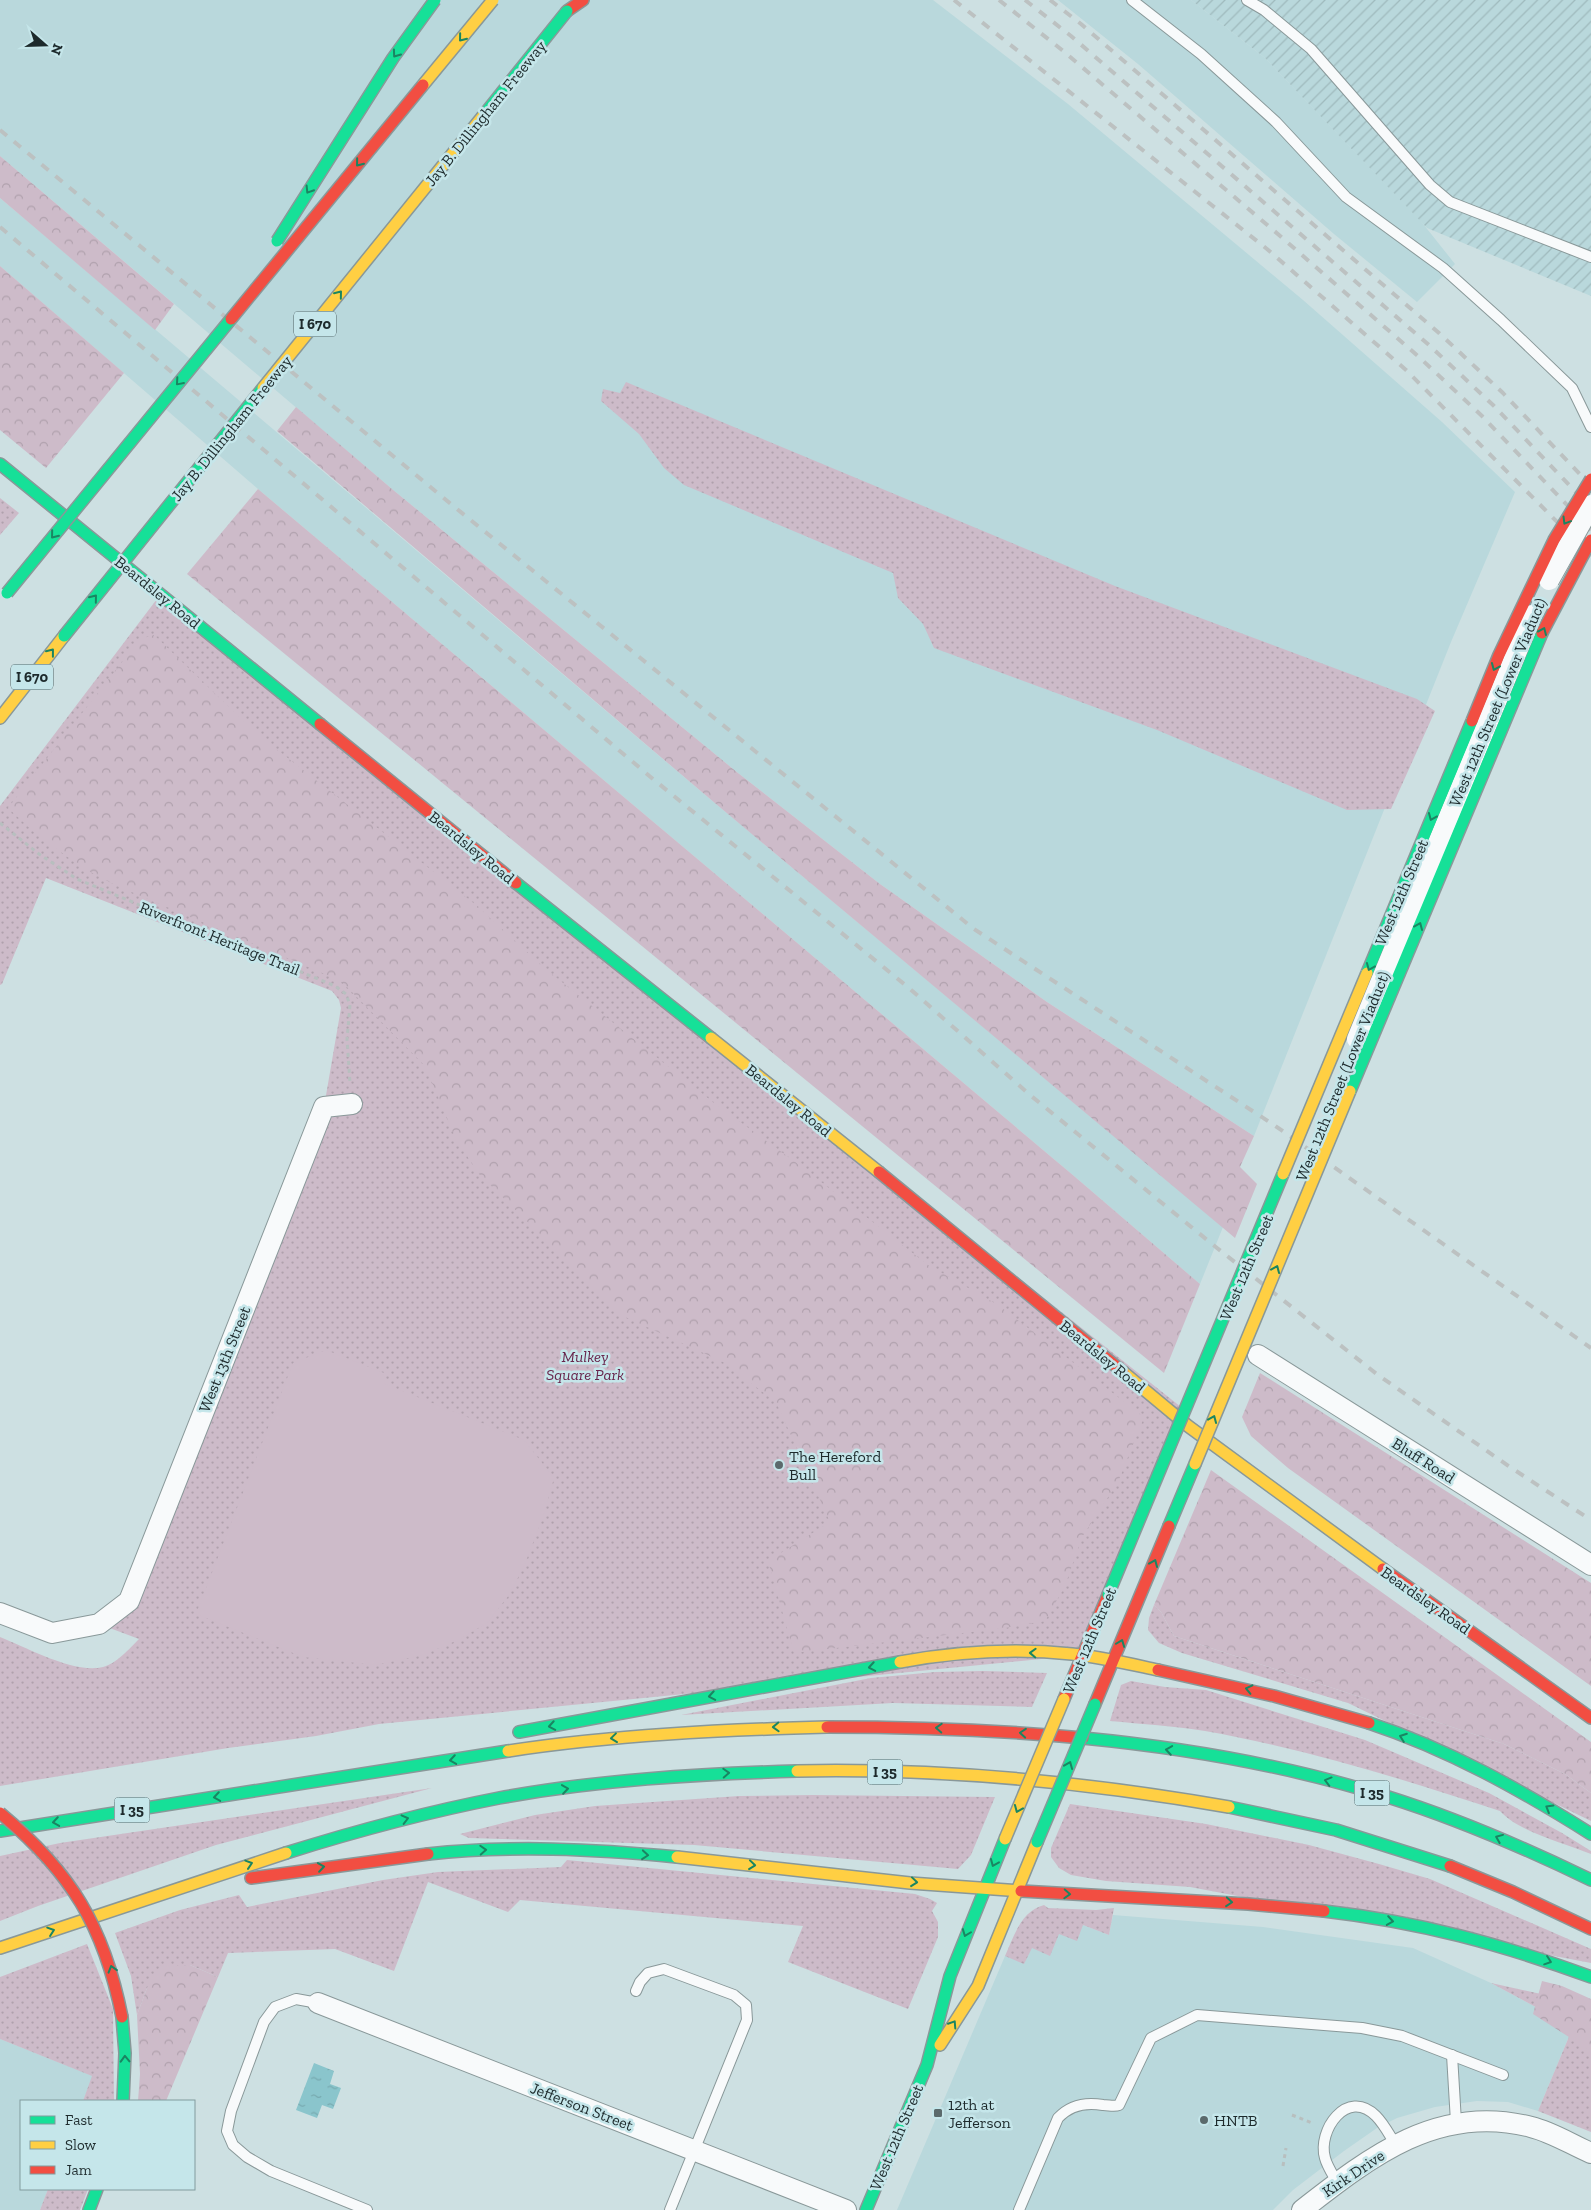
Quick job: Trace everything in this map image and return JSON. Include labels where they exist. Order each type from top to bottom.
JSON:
[{"type":"main road","points":[[210,345],[393,58],[436,0]]},
{"type":"main road","points":[[4,598],[150,416],[493,0]]},
{"type":"main road","name":"Jay B. Dillingham Freeway","points":[[0,718],[576,0]]},
{"type":"main road","points":[[567,11],[584,0]]},
{"type":"main road","name":"Beardsley Road","points":[[0,464],[450,830],[895,1185],[1194,1430],[1345,1542],[1591,1718]]},
{"type":"main road","name":"West 12th Street","points":[[866,2210],[927,2065],[950,1976],[984,1888],[1500,655],[1554,540],[1591,479]]},
{"type":"main road","name":"West 12th Street","points":[[927,2065],[978,1986],[1527,666],[1552,612],[1591,540]]},
{"type":"main road","points":[[506,1735],[903,1661],[1018,1652],[1082,1655],[1251,1689],[1340,1714],[1437,1750],[1512,1786],[1591,1834]]},
{"type":"main road","name":"I 35","points":[[0,1831],[534,1747],[621,1737],[799,1726],[894,1726],[987,1730],[1142,1746],[1242,1762],[1317,1777],[1417,1807],[1462,1823],[1591,1880]]},
{"type":"main road","points":[[265,1790],[439,1750]]},
{"type":"main road","name":"I 35","points":[[2,1948],[169,1890],[358,1831],[474,1804],[564,1789],[667,1776],[782,1770],[847,1770],[974,1776],[1084,1786],[1188,1799],[1249,1810],[1312,1824],[1433,1860],[1525,1897],[1591,1929]]},
{"type":"main road","points":[[0,1813],[34,1840],[46,1853],[80,1898],[98,1932],[109,1960],[122,2017],[125,2077],[123,2100]]},
{"type":"main road","points":[[169,1890],[348,1864],[425,1855],[483,1850],[548,1849],[704,1860],[984,1888],[1214,1901],[1328,1911],[1405,1923],[1474,1938],[1591,1977]]},
{"type":"main road","points":[[89,2210],[97,2190]]},
{"type":"street","name":"West 12th Street (Lower Viaduct)","points":[[1194,1430],[1535,608],[1557,563],[1591,506]]},
{"type":"street","name":"West 13th Street","points":[[0,1613],[52,1633],[99,1624],[129,1600],[324,1107],[352,1104]]},
{"type":"street","name":"Bluff Road","points":[[1258,1355],[1591,1564]]},
{"type":"street","name":"Jefferson Street","points":[[318,2003],[846,2210]]},
{"type":"street","name":"Kirk Drive","points":[[1302,2210],[1337,2182],[1402,2142],[1434,2128],[1456,2122],[1479,2120],[1532,2127],[1591,2153]]},
{"type":"lane","points":[[1132,0],[1215,66],[1276,122],[1346,197],[1444,268],[1501,320],[1572,388],[1591,427]]},
{"type":"lane","points":[[1247,0],[1264,10],[1311,49],[1430,184],[1450,202],[1591,257]]},
{"type":"lane","points":[[636,1991],[640,1982],[648,1974],[664,1969],[734,1995],[746,2005],[747,2020],[670,2210]]},
{"type":"lane","points":[[318,2003],[296,1999],[275,2006],[264,2022],[231,2111],[227,2131],[233,2145],[247,2157],[271,2171],[367,2210]]},
{"type":"lane","points":[[1019,2210],[1058,2118],[1074,2106],[1094,2104],[1119,2105],[1151,2038],[1189,2018],[1207,2015],[1362,2028],[1402,2036],[1503,2075]]},
{"type":"lane","points":[[1452,2055],[1456,2122]]},
{"type":"lane","points":[[1337,2182],[1324,2157],[1324,2144],[1334,2120],[1341,2110],[1350,2107],[1369,2111],[1402,2142]]},
{"type":"path","name":"Riverfront Heritage Trail","points":[[0,822],[39,854],[77,879],[335,986],[346,994],[350,1004],[347,1039],[352,1104]]},
{"type":"path","points":[[1283,2166],[1286,2148]]},
{"type":"shaded area","points":[[0,0],[933,0],[1068,104],[1303,300],[1442,422],[1515,492],[1451,642],[1254,1136],[1047,1002],[880,884],[738,773],[392,489],[0,156]]},
{"type":"shaded area","points":[[1058,0],[1191,0],[1265,58],[1420,220],[1455,264],[1417,302],[1334,234],[1138,64]]},
{"type":"shaded area","points":[[1191,0],[1591,0],[1591,296],[1427,228],[1265,58]]},
{"type":"shaded area","points":[[0,198],[716,804],[1223,1227],[1200,1284],[258,489],[0,266]]},
{"type":"shaded area","points":[[1113,1915],[1263,1927],[1413,1948],[1491,1983],[1573,2027],[1538,2111],[1508,2102],[1477,2101],[1435,2107],[1397,2118],[1377,2128],[1344,2151],[1293,2190],[1273,2210],[897,2210],[1005,1956],[1031,1948],[1083,1925],[1109,1935]]},
{"type":"shaded area","points":[[0,2039],[93,2076],[83,2100],[20,2100],[20,2190],[48,2190],[40,2210],[0,2210]]},
{"type":"green space","points":[[0,156],[174,304],[155,330],[0,198]]},
{"type":"green space","points":[[0,266],[124,373],[46,468],[0,430]]},
{"type":"green space","points":[[626,382],[1115,586],[1417,699],[1435,711],[1391,809],[1347,810],[1157,730],[934,648],[923,624],[898,598],[893,573],[684,485],[664,468],[639,434],[601,401],[603,389],[620,393]]},
{"type":"green space","points":[[296,407],[392,489],[738,773],[880,884],[1047,1002],[1254,1136],[1240,1167],[1257,1184],[1235,1238],[716,804],[277,431]]},
{"type":"green space","points":[[258,489],[1200,1284],[1164,1373],[187,574]]},
{"type":"green space","points":[[0,498],[19,513],[0,535]]},
{"type":"green space","name":"Mulkey Square Park","points":[[160,595],[1186,1411],[1082,1655],[379,1724],[316,1736],[228,1748],[0,1786],[0,1637],[51,1659],[79,1667],[91,1668],[103,1667],[113,1663],[139,1639],[99,1624],[129,1600],[324,1107],[341,1008],[339,1000],[332,991],[46,878],[0,985],[0,806]]},
{"type":"green space","points":[[154,635],[257,734],[476,905],[548,971],[714,1103],[794,1161],[928,1265],[998,1305],[1144,1417],[1118,1482],[1082,1537],[1065,1586],[1045,1621],[1005,1628],[794,1653],[768,1561],[830,1522],[776,1402],[723,1362],[623,1316],[478,1173],[455,1137],[425,1066],[341,981],[115,885],[81,867],[34,832],[8,808],[140,639]]},
{"type":"green space","points":[[326,1350],[384,1373],[385,1384],[524,1440],[554,1478],[543,1517],[524,1566],[509,1595],[487,1623],[458,1640],[423,1655],[375,1665],[303,1657],[196,1614],[293,1363]]},
{"type":"green space","points":[[1260,1373],[1591,1583],[1591,1686],[1288,1468],[1251,1436],[1242,1417]]},
{"type":"green space","points":[[1211,1470],[1591,1742],[1591,1793],[1565,1774],[1504,1744],[1174,1636],[1161,1612],[1154,1605]]},
{"type":"green space","points":[[1154,1605],[1161,1612],[1174,1636],[1504,1744],[1565,1774],[1591,1793],[1591,1821],[1348,1703],[1182,1653],[1159,1643],[1148,1630],[1149,1618]]},
{"type":"green space","points":[[935,1672],[1047,1673],[1032,1707],[893,1703],[681,1715],[871,1678]]},
{"type":"green space","points":[[1131,1681],[1165,1687],[1206,1690],[1365,1740],[1489,1793],[1562,1833],[1591,1851],[1591,1854],[1530,1831],[1518,1825],[1500,1811],[1354,1766],[1243,1738],[1170,1726],[1110,1721],[1121,1685]]},
{"type":"green space","points":[[432,1788],[216,1845],[38,1906],[0,1921],[0,1856],[60,1843]]},
{"type":"green space","points":[[739,1796],[995,1797],[971,1855],[958,1869],[694,1845],[469,1838],[460,1834],[535,1815],[595,1806]]},
{"type":"green space","points":[[1070,1804],[1206,1824],[1309,1845],[1430,1879],[1591,1949],[1591,1963],[1190,1887],[1106,1881],[1071,1875],[1059,1868],[1051,1857],[1051,1848]]},
{"type":"green space","points":[[567,1860],[915,1894],[937,1903],[932,1911],[938,1922],[938,1937],[908,2009],[788,1962],[803,1926],[520,1900],[508,1912],[428,1882],[394,1971],[335,1949],[228,1953],[218,1977],[190,1965],[147,1988],[137,2015],[131,1976],[115,1933],[180,1910],[239,1895],[247,1907],[383,1880],[438,1872],[561,1867]]},
{"type":"green space","points":[[1044,1905],[1048,1908],[1096,1910],[1114,1908],[1109,1935],[1083,1925],[1077,1941],[1059,1934],[1050,1956],[1032,1948],[1024,1964],[1005,1956],[1024,1918],[1036,1908]]},
{"type":"green space","points":[[87,1944],[113,2009],[114,2100],[83,2100],[92,2076],[0,2039],[0,1977]]},
{"type":"green space","points":[[161,1965],[190,1965],[218,1977],[166,2100],[138,2100],[140,2074],[137,2015],[147,1988]]},
{"type":"green space","points":[[1542,1981],[1562,1986],[1591,1999],[1591,2058],[1586,2048],[1533,2014]]},
{"type":"green space","points":[[1491,1983],[1591,2005],[1591,2132],[1538,2111],[1573,2027]]},
{"type":"green space","points":[[48,2190],[88,2190],[80,2210],[40,2210]]},
{"type":"water","points":[[314,2063],[334,2071],[330,2084],[341,2088],[333,2109],[322,2105],[317,2118],[296,2110]]},
{"type":"railway","points":[[954,0],[1267,249],[1406,370],[1591,556]]},
{"type":"railway","points":[[999,0],[1062,50],[1419,357],[1482,416],[1591,530]]},
{"type":"railway","points":[[1025,0],[1071,36],[1429,345],[1493,405],[1591,508]]},
{"type":"railway","points":[[1050,0],[1081,24],[1439,333],[1503,393],[1591,486]]},
{"type":"railway","points":[[0,130],[457,509],[974,929],[1274,1125],[1591,1348]]},
{"type":"railway","points":[[0,227],[653,779],[909,988],[1030,1095],[1217,1248],[1378,1375],[1510,1467],[1591,1520]]},
{"type":"traffic: fast","points":[[277,241],[393,58],[435,0]]},
{"type":"traffic: fast","points":[[483,116],[567,11]]},
{"type":"traffic: fast","points":[[7,593],[231,319]]},
{"type":"traffic: fast","points":[[64,636],[263,388]]},
{"type":"traffic: fast","points":[[0,464],[320,724]]},
{"type":"traffic: fast","points":[[1350,1091],[1542,633]]},
{"type":"traffic: fast","points":[[1367,973],[1472,721]]},
{"type":"traffic: fast","points":[[516,883],[711,1038]]},
{"type":"traffic: fast","points":[[1108,1595],[1283,1174]]},
{"type":"traffic: fast","points":[[1169,1526],[1195,1464]]},
{"type":"traffic: fast","points":[[519,1732],[900,1662]]},
{"type":"traffic: fast","points":[[1037,1842],[1095,1704]]},
{"type":"traffic: fast","points":[[1369,1723],[1398,1733],[1456,1758],[1511,1786],[1591,1834]]},
{"type":"traffic: fast","points":[[1083,1738],[1199,1753],[1276,1767],[1351,1786],[1466,1824],[1591,1880]]},
{"type":"traffic: fast","points":[[0,1831],[508,1751]]},
{"type":"traffic: fast","points":[[286,1853],[418,1816],[472,1803],[536,1792],[647,1779],[797,1771]]},
{"type":"traffic: fast","points":[[1229,1807],[1336,1830],[1450,1866]]},
{"type":"traffic: fast","points":[[866,2210],[927,2065],[950,1976],[1005,1839]]},
{"type":"traffic: fast","points":[[428,1854],[459,1851],[552,1849],[677,1857]]},
{"type":"traffic: fast","points":[[1324,1911],[1394,1921],[1460,1936],[1525,1954],[1591,1977]]},
{"type":"traffic: fast","points":[[122,2017],[125,2053],[123,2100]]},
{"type":"traffic: fast","points":[[89,2210],[97,2190]]},
{"type":"traffic: slow","points":[[423,85],[493,0]]},
{"type":"traffic: slow","points":[[263,388],[483,116]]},
{"type":"traffic: slow","points":[[0,718],[64,636]]},
{"type":"traffic: slow","points":[[1283,1174],[1367,973]]},
{"type":"traffic: slow","points":[[711,1038],[879,1172]]},
{"type":"traffic: slow","points":[[1195,1464],[1350,1091]]},
{"type":"traffic: slow","points":[[1123,1372],[1188,1426],[1383,1569]]},
{"type":"traffic: slow","points":[[900,1662],[964,1653],[1029,1651],[1083,1655],[1158,1670]]},
{"type":"traffic: slow","points":[[1005,1839],[1064,1699]]},
{"type":"traffic: slow","points":[[508,1751],[548,1745],[667,1734],[827,1727]]},
{"type":"traffic: slow","points":[[797,1771],[905,1772],[1014,1778],[1122,1790],[1229,1807]]},
{"type":"traffic: slow","points":[[940,2045],[978,1986],[1037,1842]]},
{"type":"traffic: slow","points":[[0,1948],[286,1853]]},
{"type":"traffic: slow","points":[[677,1857],[910,1883],[1021,1891]]},
{"type":"traffic: jam","points":[[567,11],[583,0]]},
{"type":"traffic: jam","points":[[231,319],[423,85]]},
{"type":"traffic: jam","points":[[1472,721],[1499,655],[1554,540],[1591,479]]},
{"type":"traffic: jam","points":[[1542,633],[1591,540]]},
{"type":"traffic: jam","points":[[320,724],[516,883]]},
{"type":"traffic: jam","points":[[879,1172],[1123,1372]]},
{"type":"traffic: jam","points":[[1095,1704],[1169,1526]]},
{"type":"traffic: jam","points":[[1383,1569],[1591,1718]]},
{"type":"traffic: jam","points":[[1064,1699],[1108,1595]]},
{"type":"traffic: jam","points":[[1158,1670],[1274,1696],[1369,1723]]},
{"type":"traffic: jam","points":[[827,1727],[955,1730],[1083,1738]]},
{"type":"traffic: jam","points":[[0,1813],[46,1857],[65,1879],[81,1903],[105,1955],[115,1985],[122,2017]]},
{"type":"traffic: jam","points":[[251,1878],[428,1854]]},
{"type":"traffic: jam","points":[[1450,1866],[1513,1892],[1591,1929]]},
{"type":"traffic: jam","points":[[1021,1891],[1248,1904],[1324,1911]]},
{"type":"place","name":"The Hereford Bull","points":[[779,1465]]},
{"type":"place","name":"12th at Jefferson","points":[[938,2113]]},
{"type":"place","name":"HNTB","points":[[1204,2120]]}]
